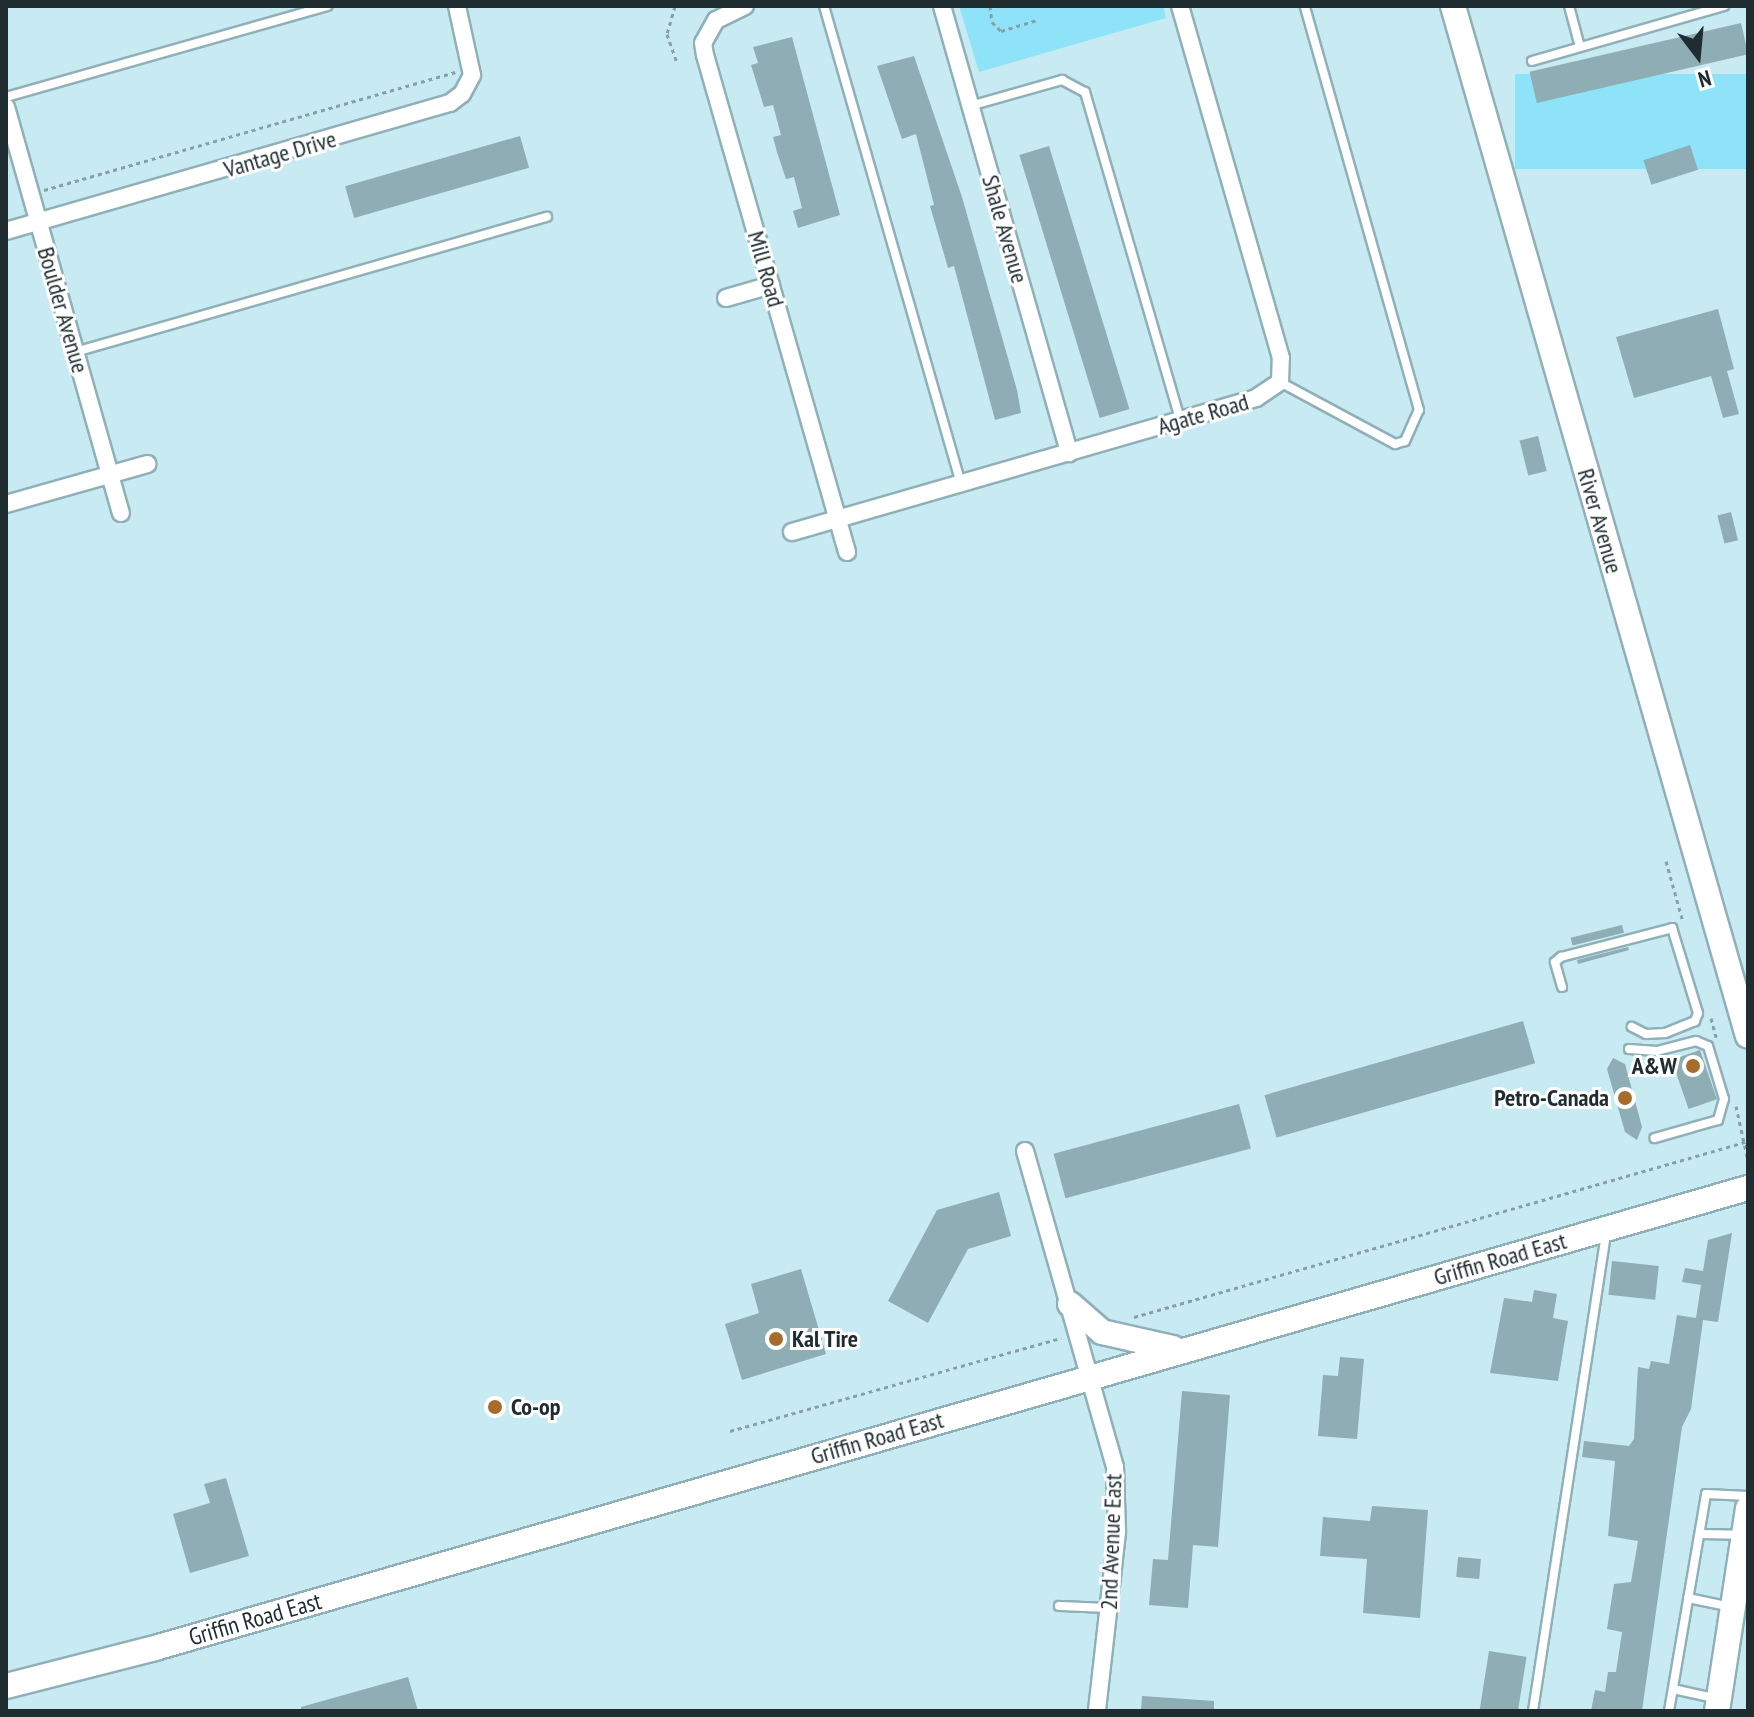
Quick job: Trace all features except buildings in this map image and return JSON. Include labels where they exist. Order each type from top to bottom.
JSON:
[{"type":"main road","name":"River Avenue","points":[[1453,6],[1748,1036]]},
{"type":"main road","name":"Griffin Road East","points":[[6,1686],[155,1648],[1091,1375],[1748,1188]]},
{"type":"main road","points":[[1070,1304],[1117,1338],[1183,1350]]},
{"type":"main road","points":[[1718,1705],[1748,1508]]},
{"type":"street","name":"Vantage Drive","points":[[6,231],[450,103],[462,94],[472,75],[457,6]]},
{"type":"street","name":"Mill Road","points":[[745,6],[716,20],[703,43],[847,552]]},
{"type":"street","name":"Shale Avenue","points":[[942,6],[1069,453]]},
{"type":"street","points":[[1180,6],[1281,358],[1280,382]]},
{"type":"street","name":"Boulder Avenue","points":[[6,107],[121,513]]},
{"type":"street","points":[[726,298],[771,285]]},
{"type":"street","name":"Agate Road","points":[[792,532],[1265,395],[1280,382]]},
{"type":"street","points":[[6,504],[147,464]]},
{"type":"street","name":"2nd Avenue East","points":[[1025,1151],[1115,1467],[1117,1532],[1097,1711]]},
{"type":"lane","points":[[6,97],[327,6]]},
{"type":"lane","points":[[824,6],[961,483]]},
{"type":"lane","points":[[1280,382],[1395,444],[1405,441],[1419,410],[1305,6]]},
{"type":"lane","points":[[1569,6],[1580,47]]},
{"type":"lane","points":[[1532,61],[1724,6]]},
{"type":"lane","points":[[970,106],[1062,80],[1085,92],[1180,421]]},
{"type":"lane","points":[[75,352],[547,217]]},
{"type":"lane","points":[[1562,987],[1555,962],[1561,957],[1672,928],[1698,1013],[1695,1021],[1665,1033],[1646,1034],[1632,1027]]},
{"type":"lane","points":[[1629,1049],[1657,1051],[1702,1041],[1712,1059],[1724,1099],[1718,1120],[1655,1138]]},
{"type":"lane","points":[[1533,1711],[1607,1228]]},
{"type":"lane","points":[[1669,1711],[1706,1494],[1748,1496]]},
{"type":"lane","points":[[1700,1534],[1744,1535]]},
{"type":"lane","points":[[1688,1598],[1733,1607]]},
{"type":"lane","points":[[1059,1606],[1109,1608]]},
{"type":"lane","points":[[1673,1689],[1718,1705]]},
{"type":"path","points":[[675,6],[667,34],[677,63]]},
{"type":"path","points":[[990,6],[992,22],[1001,31],[1038,20]]},
{"type":"path","points":[[674,56],[680,52]]},
{"type":"path","points":[[49,189],[455,72]]},
{"type":"path","points":[[77,181],[79,189]]},
{"type":"path","points":[[1666,861],[1687,936]]},
{"type":"path","points":[[1709,1012],[1717,1042]]},
{"type":"path","points":[[1735,1102],[1748,1161]]},
{"type":"path","points":[[1128,1318],[1745,1142]]},
{"type":"path","points":[[730,1431],[1064,1337]]},
{"type":"shaded area","points":[[959,6],[1163,6],[1166,18],[979,72]]},
{"type":"shaded area","points":[[1515,74],[1748,74],[1748,169],[1515,169]]},
{"type":"place","name":"A&W","points":[[1693,1066]]},
{"type":"place","name":"Petro-Canada","points":[[1625,1098]]},
{"type":"place","name":"Kal Tire","points":[[776,1339]]},
{"type":"place","name":"Co-op","points":[[495,1407]]}]
